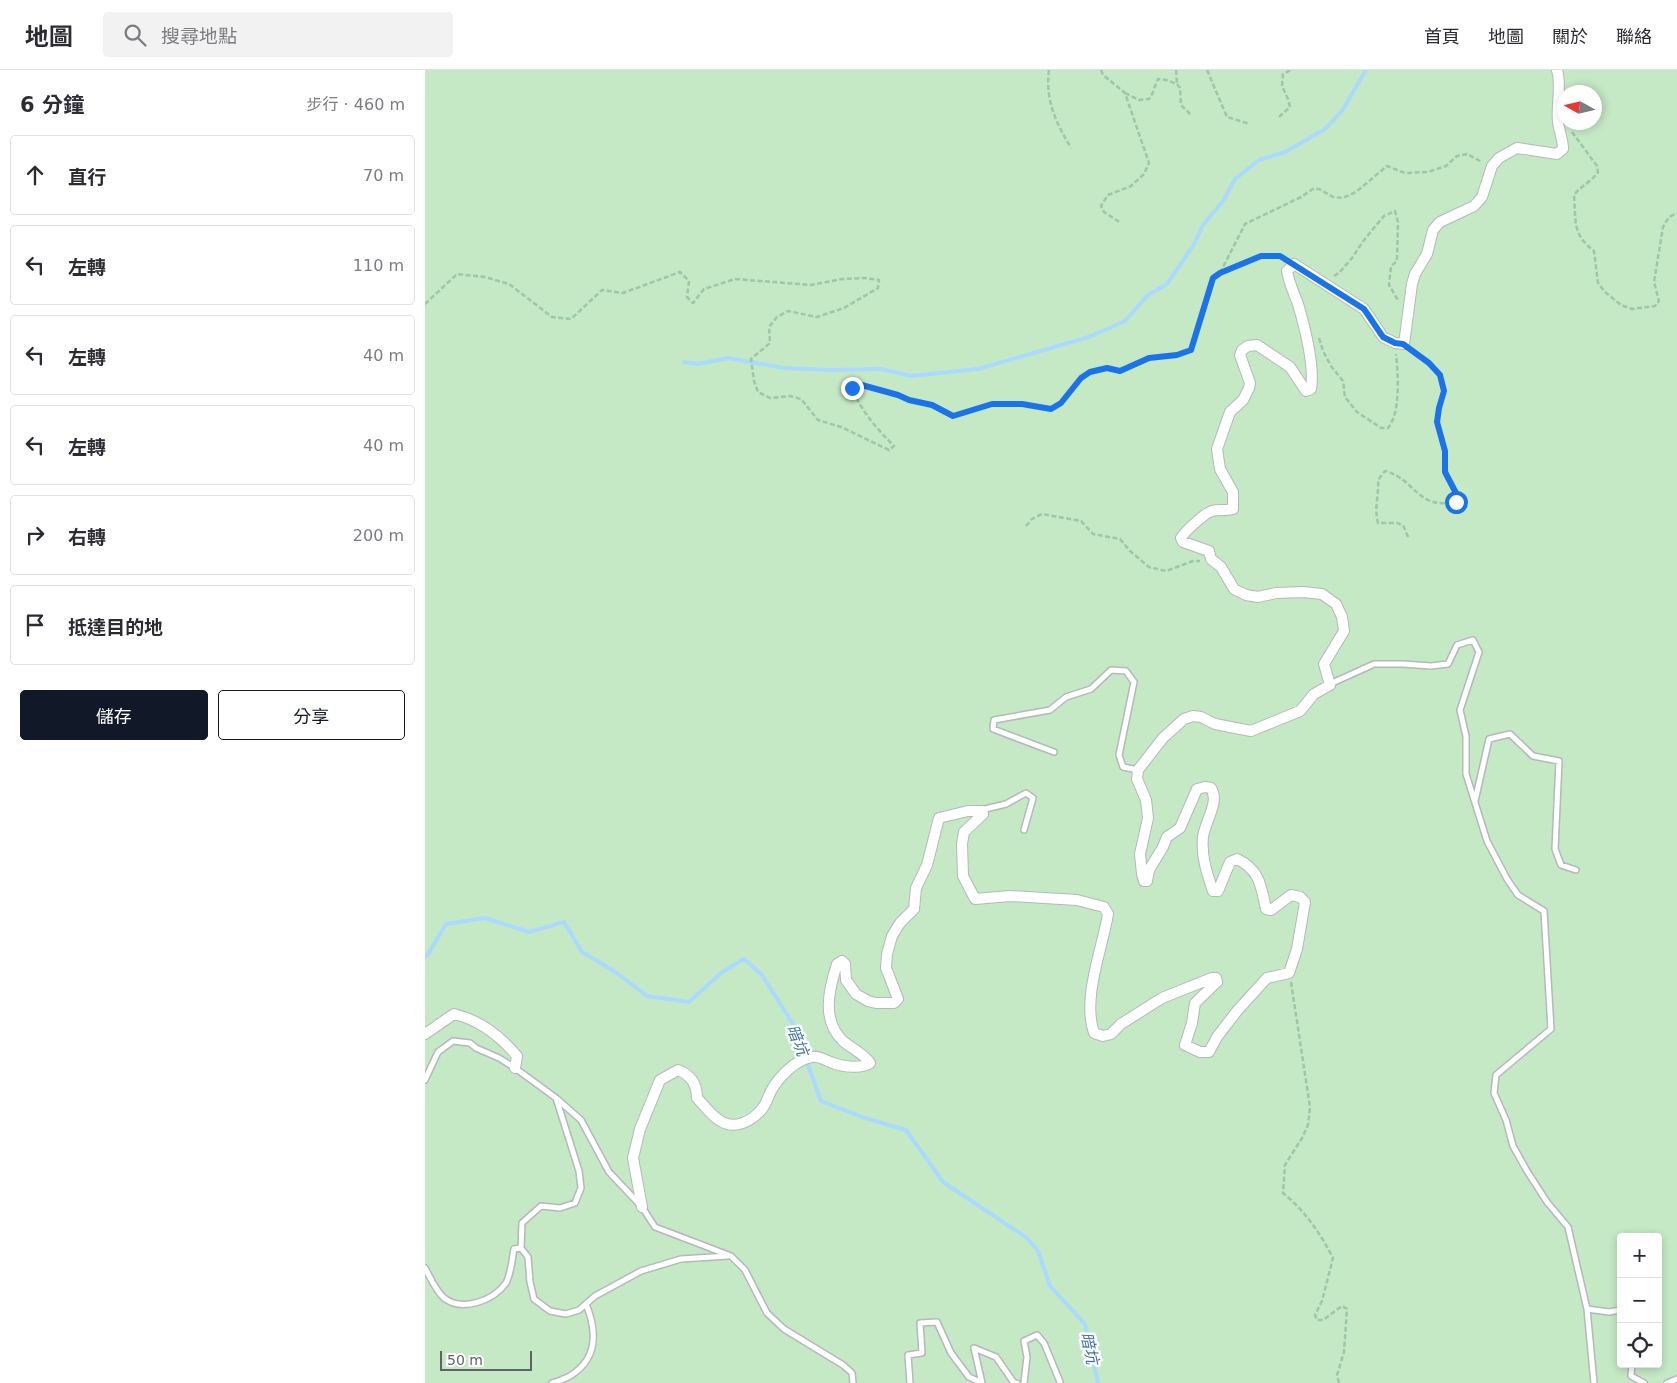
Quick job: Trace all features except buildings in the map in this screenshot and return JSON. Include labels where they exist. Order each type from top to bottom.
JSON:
[{"type":"street","points":[[642,1207],[633,1158],[640,1129],[660,1080],[678,1070],[686,1073],[697,1087],[697,1098],[719,1120],[731,1124],[743,1124],[763,1108],[772,1089],[785,1073],[799,1062],[812,1056],[835,1064],[850,1066],[866,1066],[870,1063],[866,1057],[843,1041],[834,1029],[828,1006],[831,982],[837,964],[842,961],[845,964],[846,980],[857,994],[868,1001],[876,1003],[894,1003],[898,1000],[886,968],[887,954],[892,936],[914,909],[916,888],[927,865],[939,818],[968,811],[982,811],[983,814],[965,832],[962,844],[963,876],[975,899],[1010,896],[1077,900],[1104,908],[1108,914],[1091,995],[1091,1023],[1094,1033],[1103,1036],[1111,1034],[1121,1024],[1162,998],[1211,978],[1216,978],[1217,982],[1195,1003],[1192,1023],[1185,1045],[1200,1052],[1209,1052],[1217,1037],[1237,1011],[1267,978],[1289,973],[1297,949],[1305,902],[1300,897],[1291,895],[1271,910],[1266,909],[1258,877],[1245,863],[1237,859],[1230,862],[1218,891],[1213,891],[1204,861],[1203,837],[1205,825],[1214,802],[1214,793],[1211,788],[1205,787],[1197,790],[1180,828],[1167,837],[1149,870],[1147,881],[1144,881],[1140,854],[1148,818],[1146,800],[1137,779],[1138,770],[1163,738],[1184,719],[1201,716],[1215,724],[1251,731],[1300,711],[1314,694],[1330,685],[1323,664],[1344,631],[1342,617],[1336,604],[1321,594],[1303,592],[1276,593],[1258,597],[1246,595],[1234,589],[1221,567],[1211,560],[1209,551],[1183,542],[1181,538],[1185,532],[1211,511],[1233,509],[1233,492],[1220,469],[1217,449],[1230,412],[1243,400],[1249,388],[1250,383],[1240,355],[1242,350],[1247,346],[1257,345],[1290,367],[1306,392],[1311,389],[1308,340],[1289,284],[1287,271],[1294,264],[1364,309],[1383,337],[1399,343],[1409,307],[1415,274],[1427,254],[1433,230],[1439,222],[1474,206],[1482,196],[1492,166],[1499,158],[1517,148],[1557,154],[1563,149],[1563,140],[1558,122],[1559,78],[1557,70]]},
{"type":"street","points":[[425,1034],[454,1014],[468,1017],[505,1042],[517,1056],[515,1068]]},
{"type":"lane","points":[[1330,685],[1374,664],[1431,666],[1448,664],[1457,645],[1473,640],[1479,652],[1460,710],[1466,736],[1466,774],[1487,841],[1507,879],[1519,895],[1544,911],[1551,1029],[1496,1075],[1494,1093],[1506,1120],[1513,1146],[1547,1202],[1568,1227],[1587,1309],[1593,1383]]},
{"type":"lane","points":[[1054,752],[993,729],[994,720],[1050,710],[1067,698],[1091,689],[1111,670],[1126,671],[1134,682],[1119,756],[1123,767],[1138,770]]},
{"type":"lane","points":[[1475,802],[1489,739],[1510,734],[1533,756],[1559,761],[1555,849],[1561,865],[1576,870]]},
{"type":"lane","points":[[968,811],[1006,804],[1026,792],[1033,798],[1024,830]]},
{"type":"lane","points":[[425,1080],[438,1052],[453,1041],[470,1043],[515,1068],[556,1098],[581,1120],[609,1172],[642,1207],[655,1227],[731,1256],[745,1270],[767,1313],[783,1329],[843,1365],[852,1374],[853,1383]]},
{"type":"lane","points":[[556,1098],[579,1171],[581,1188],[575,1202],[560,1208],[541,1206],[522,1223],[521,1248],[529,1258],[530,1282],[534,1298],[550,1312],[566,1314],[579,1310],[595,1296],[641,1271],[681,1259],[731,1256]]},
{"type":"lane","points":[[425,1268],[442,1296],[454,1304],[477,1303],[489,1298],[506,1282],[514,1249],[521,1248]]},
{"type":"lane","points":[[552,1383],[569,1376],[583,1365],[592,1351],[593,1331],[586,1304]]},
{"type":"lane","points":[[1587,1309],[1609,1312],[1617,1311]]},
{"type":"lane","points":[[910,1383],[908,1355],[922,1352],[920,1323],[937,1322],[951,1353],[969,1377],[982,1383],[974,1348],[996,1357],[1014,1382],[1017,1383]]},
{"type":"lane","points":[[1024,1383],[1027,1357],[1025,1341],[1037,1335],[1045,1343],[1060,1382]]},
{"type":"lane","points":[[1632,1368],[1631,1376],[1644,1383]]},
{"type":"lane","points":[[1667,1383],[1677,1379]]},
{"type":"path","points":[[1049,70],[1047,82],[1049,103],[1059,128],[1071,148]]},
{"type":"path","points":[[1101,70],[1103,75],[1125,93],[1139,100],[1149,99],[1153,94],[1158,79],[1177,84]]},
{"type":"path","points":[[1175,70],[1177,84],[1180,88],[1181,105],[1191,115]]},
{"type":"path","points":[[1207,70],[1227,117],[1250,124]]},
{"type":"path","points":[[1279,117],[1290,107],[1288,98],[1281,86],[1283,74],[1291,70]]},
{"type":"path","points":[[1121,223],[1104,212],[1101,206],[1108,195],[1131,186],[1144,174],[1149,163],[1125,93]]},
{"type":"path","points":[[1571,131],[1597,166],[1598,172],[1579,188],[1574,195],[1578,233],[1583,242],[1594,251],[1598,283],[1621,306],[1632,309],[1655,306],[1659,301],[1655,282],[1663,227],[1669,217],[1677,213]]},
{"type":"path","points":[[1220,273],[1245,224],[1301,197],[1313,189],[1319,189],[1333,197],[1343,198],[1356,192],[1387,166],[1405,173],[1429,172],[1446,166],[1457,156],[1467,154],[1484,164],[1492,166]]},
{"type":"path","points":[[1323,283],[1339,273],[1384,216],[1395,211],[1398,222],[1397,261],[1391,266],[1389,285],[1397,302],[1409,307]]},
{"type":"path","points":[[425,304],[457,274],[485,277],[509,284],[552,317],[571,320],[602,290],[623,293],[680,272],[689,280],[687,297],[693,303],[704,289],[735,279],[811,285],[864,278],[879,280],[878,288],[844,308],[817,317],[788,311],[777,317],[769,327],[770,343],[751,359],[754,382],[759,392],[770,398],[790,396],[801,399],[818,420],[841,427],[889,450],[894,446],[872,423],[855,396],[852,388],[858,384],[932,405],[953,416],[992,404],[1022,404],[1051,409],[1061,403],[1081,378],[1090,372],[1107,368],[1120,371],[1149,358],[1177,355],[1191,350],[1213,278],[1220,273],[1261,256],[1280,256],[1294,264]]},
{"type":"path","points":[[1319,335],[1323,351],[1331,366],[1343,381],[1345,396],[1357,412],[1381,428],[1388,428],[1392,423],[1399,384],[1399,343]]},
{"type":"path","points":[[1399,343],[1429,363],[1440,375],[1444,391],[1437,422],[1445,451],[1445,472],[1457,495],[1456,502],[1433,503],[1418,495],[1395,474],[1385,471],[1378,480],[1379,494],[1375,512],[1378,523],[1397,523],[1403,525],[1408,537]]},
{"type":"path","points":[[1026,526],[1032,519],[1042,514],[1081,521],[1093,534],[1120,539],[1130,551],[1149,566],[1166,571],[1193,561],[1211,560]]},
{"type":"path","points":[[1289,973],[1310,1107],[1308,1125],[1285,1165],[1283,1193],[1310,1220],[1324,1240],[1333,1258],[1322,1301],[1315,1315],[1317,1320],[1323,1320],[1342,1306],[1347,1309],[1344,1352],[1337,1375],[1339,1383]]},
{"type":"green space","points":[[425,70],[1677,70],[1677,1383],[425,1383]]},
{"type":"waterway","points":[[684,362],[698,364],[728,358],[784,368],[830,370],[882,369],[911,376],[978,369],[1089,337],[1125,321],[1148,295],[1167,284],[1194,244],[1203,225],[1223,201],[1235,179],[1259,160],[1285,152],[1325,129],[1342,111],[1366,70]]},
{"type":"waterway","name":"暗坑","points":[[425,955],[427,956],[446,924],[485,918],[529,932],[564,922],[582,952],[614,971],[647,996],[689,1002],[721,973],[744,959],[762,975],[793,1024],[821,1101],[862,1117],[906,1130],[943,1182],[1027,1238],[1038,1251],[1050,1286],[1085,1324],[1098,1383]]},
{"type":"route","points":[[852,388],[858,384],[878,388],[909,400],[932,405],[953,416],[992,404],[1022,404],[1051,409],[1061,403],[1081,378],[1090,372],[1107,368],[1120,371],[1149,358],[1177,355],[1191,350],[1213,278],[1220,273],[1261,256],[1280,256],[1364,309],[1383,337],[1395,343],[1403,344],[1429,363],[1440,375],[1444,391],[1437,422],[1445,451],[1445,472],[1457,495],[1456,502]]}]
